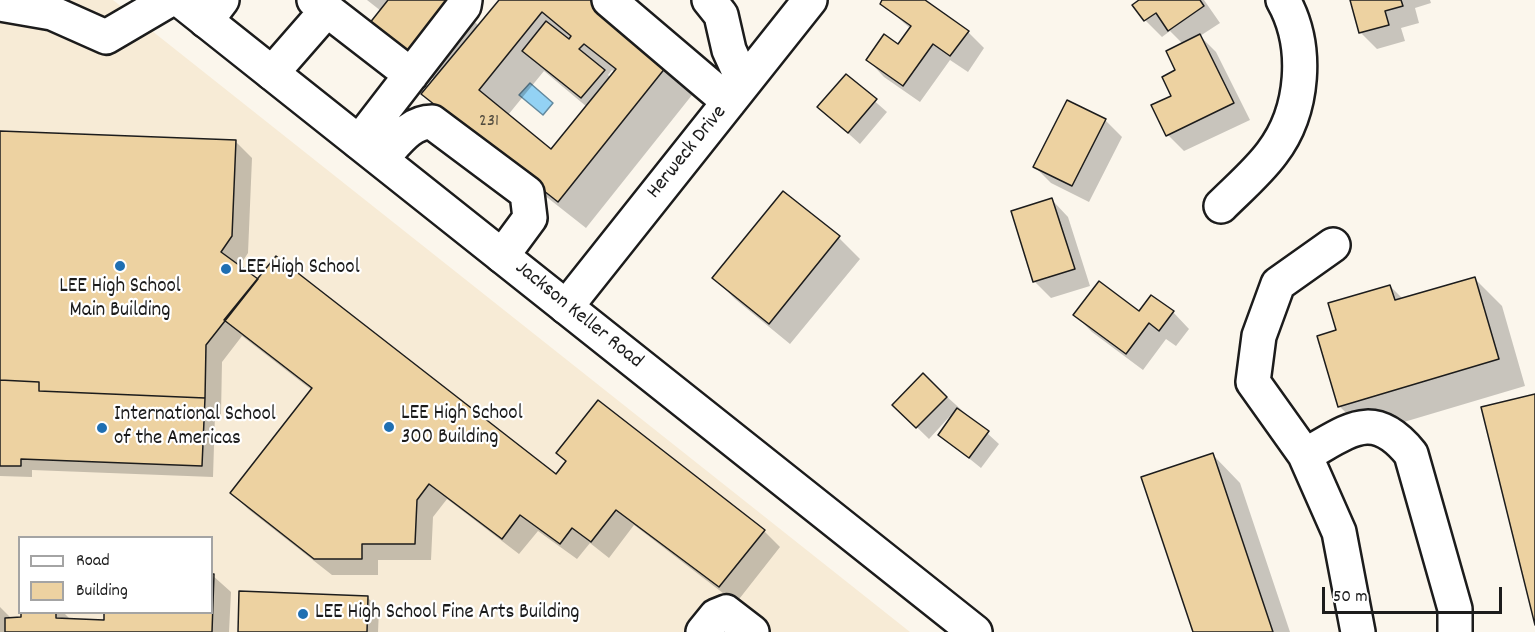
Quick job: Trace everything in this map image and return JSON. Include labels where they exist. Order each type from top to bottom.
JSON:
[{"type":"main road","points":[[0,4],[52,13],[106,37],[169,0]]},
{"type":"main road","name":"Jackson Keller Road","points":[[180,0],[214,10],[272,73],[975,632]]},
{"type":"main road","points":[[370,151],[411,75],[464,6],[465,0]]},
{"type":"main road","points":[[609,0],[737,92]]},
{"type":"main road","points":[[709,0],[720,15],[737,92]]},
{"type":"main road","name":"Herweck Drive","points":[[566,307],[810,0]]},
{"type":"main road","points":[[1221,206],[1272,153],[1289,121],[1298,90],[1298,43],[1290,12],[1283,0]]},
{"type":"main road","points":[[272,73],[320,5],[411,75]]},
{"type":"main road","points":[[370,151],[421,122],[432,122],[527,193],[530,218],[502,256]]},
{"type":"main road","points":[[1333,245],[1278,284],[1259,336],[1253,382],[1305,455],[1339,532],[1358,632]]},
{"type":"main road","points":[[1305,455],[1353,429],[1374,426],[1397,437],[1411,454],[1455,609],[1455,632]]},
{"type":"main road","points":[[703,632],[716,616],[726,612],[752,632]]},
{"type":"shaded area","name":"LEE High School","points":[[0,0],[113,0],[910,632],[0,632]]},
{"type":"water","points":[[530,83],[553,103],[543,115],[519,95]]},
{"type":"building","points":[[388,0],[455,0],[412,58],[369,24]]},
{"type":"building","points":[[499,0],[591,0],[670,62],[558,202],[421,94]],"holes":[[[542,12],[571,36],[569,39],[546,21],[522,51],[581,98],[605,70],[579,49],[584,44],[616,69],[551,149],[479,90]]]},
{"type":"building","points":[[882,0],[925,0],[969,31],[950,56],[933,44],[903,86],[866,60],[884,34],[898,44],[911,26],[880,4]]},
{"type":"building","points":[[1139,0],[1200,0],[1204,6],[1168,31],[1156,13],[1144,21],[1132,5]]},
{"type":"building","points":[[1350,0],[1401,0],[1403,6],[1385,11],[1389,25],[1359,33]]},
{"type":"building","points":[[1200,34],[1234,103],[1166,136],[1151,105],[1171,96],[1162,77],[1175,70],[1166,51]]},
{"type":"building","points":[[846,74],[877,99],[848,133],[817,107]]},
{"type":"building","points":[[1067,100],[1106,119],[1072,186],[1033,167]]},
{"type":"building","name":"LEE High School Main Building","points":[[0,131],[236,140],[232,236],[221,252],[258,279],[206,345],[205,398],[39,391],[39,382],[0,380]]},
{"type":"building","points":[[783,191],[840,236],[769,324],[712,278]]},
{"type":"building","points":[[1052,198],[1075,269],[1033,282],[1011,211]]},
{"type":"building","name":"LEE High School 300 Building","points":[[276,256],[556,474],[566,461],[556,453],[598,400],[765,530],[719,587],[616,510],[591,542],[572,528],[560,544],[520,515],[502,539],[429,484],[417,500],[415,544],[362,544],[362,559],[314,559],[230,493],[312,388],[224,320]]},
{"type":"building","points":[[1475,277],[1499,359],[1338,407],[1317,336],[1336,330],[1328,303],[1390,285],[1395,300]]},
{"type":"building","points":[[1099,281],[1139,311],[1151,295],[1174,311],[1159,331],[1149,323],[1126,354],[1073,315]]},
{"type":"building","points":[[923,373],[947,397],[916,428],[892,405]]},
{"type":"building","name":"International School of the Americas","points":[[0,380],[39,382],[39,391],[205,398],[202,466],[21,459],[21,466],[0,466]]},
{"type":"building","points":[[1535,394],[1535,625],[1481,407]]},
{"type":"building","points":[[957,408],[989,431],[969,458],[938,435]]},
{"type":"building","points":[[1213,453],[1273,632],[1193,632],[1141,477]]},
{"type":"building","name":"LEE High School Fine Arts Building","points":[[239,591],[368,596],[367,632],[238,632]]},
{"type":"building","points":[[21,614],[56,614],[56,618],[104,620],[104,614],[213,614],[212,632],[5,632],[5,618],[21,617]]},
{"type":"place","name":"LEE High School Main Building","points":[[120,266]]},
{"type":"place","name":"LEE High School","points":[[226,269]]},
{"type":"place","name":"LEE High School 300 Building","points":[[389,427]]},
{"type":"place","name":"International School of the Americas","points":[[102,428]]},
{"type":"place","name":"LEE High School Fine Arts Building","points":[[303,614]]}]
